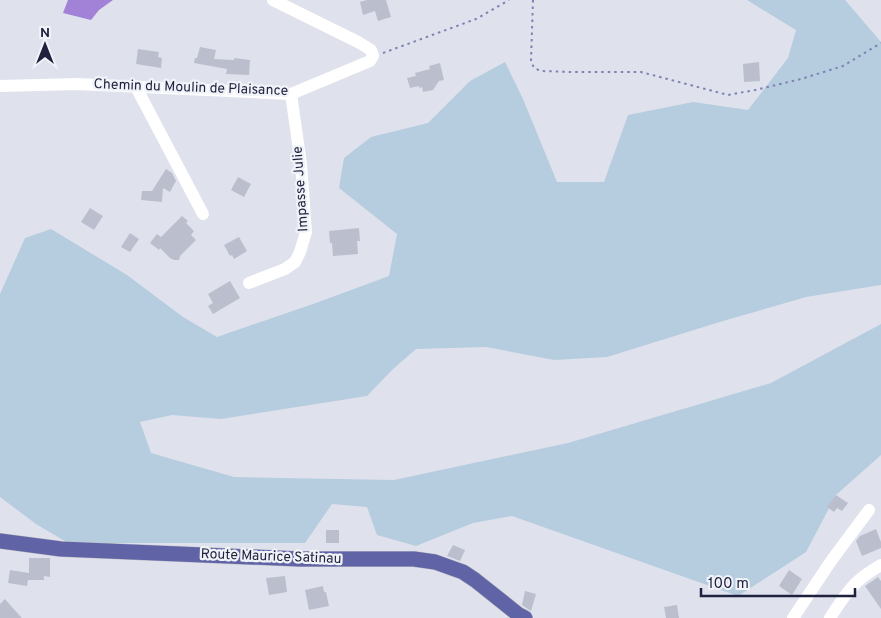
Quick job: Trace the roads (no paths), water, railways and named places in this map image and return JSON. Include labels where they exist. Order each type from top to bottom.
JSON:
[{"type":"main road","name":"Route Maurice Satinau","points":[[0,541],[70,549],[299,559],[414,559],[434,562],[463,572],[525,618]]},
{"type":"street","name":"Chemin du Moulin de Plaisance","points":[[2,89],[77,84],[291,94],[363,65],[370,61],[373,56],[371,50],[358,42],[273,0]]},
{"type":"street","points":[[136,87],[203,214]]},
{"type":"street","name":"Impasse Julie","points":[[249,283],[285,269],[294,262],[300,252],[306,232],[301,164],[291,94]]},
{"type":"street","points":[[793,618],[831,561],[869,510]]},
{"type":"street","points":[[830,618],[857,580],[881,565]]}]
